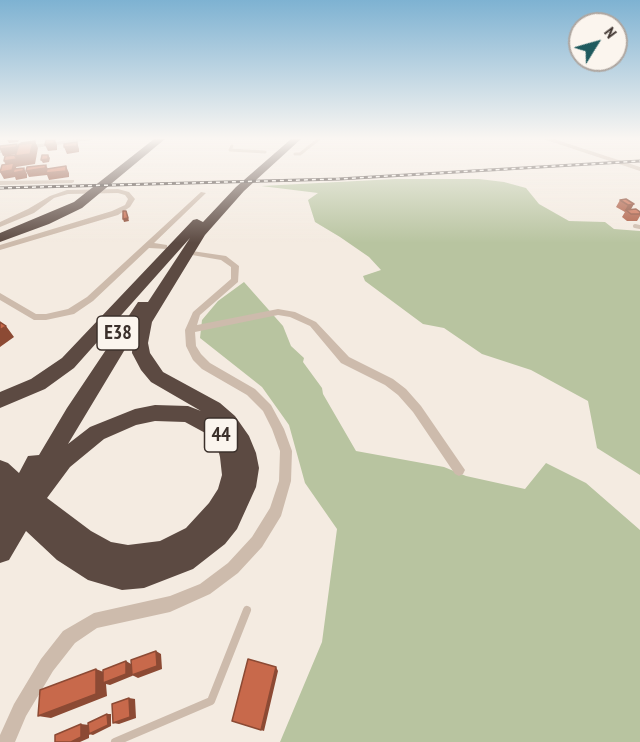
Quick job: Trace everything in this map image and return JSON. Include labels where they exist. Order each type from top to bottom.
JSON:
[{"type":"highway","points":[[0,236],[59,215],[91,195],[117,174]]},
{"type":"highway","name":"E38","points":[[16,496],[96,364],[177,253],[232,192],[253,174]]},
{"type":"highway","points":[[0,400],[38,384],[68,363],[204,215],[232,192]]},
{"type":"highway","name":"E38","points":[[16,496],[74,414],[161,282],[232,192]]},
{"type":"highway","points":[[16,496],[66,551],[97,571],[122,577],[144,575],[184,560],[217,536],[239,503],[245,487],[248,468],[246,453],[239,436],[213,409],[157,377],[141,353],[140,343],[144,322],[203,228]]},
{"type":"highway","name":"44","points":[[0,550],[46,479],[82,444],[116,424],[155,413],[188,414],[216,429],[226,441],[231,457],[233,475],[228,493],[217,511],[194,536],[163,553],[128,557],[108,554],[82,540],[16,496]]},
{"type":"highway","points":[[0,527],[16,496]]},
{"type":"highway","points":[[0,550],[16,496]]},
{"type":"street","points":[[0,183],[72,181]]},
{"type":"street","points":[[0,225],[31,211],[52,197],[67,192],[118,191],[127,193],[132,200],[128,206],[115,213],[0,248]]},
{"type":"street","points":[[0,296],[34,317],[71,312],[90,299],[204,193]]},
{"type":"street","points":[[148,245],[164,248]]},
{"type":"street","points":[[6,742],[20,710],[47,665],[69,637],[94,621],[170,604],[205,589],[241,560],[257,542],[276,511],[285,481],[286,451],[278,429],[267,408],[251,392],[206,366],[191,346],[190,330],[196,314],[235,280],[237,272],[232,262],[195,253]]},
{"type":"street","points":[[190,330],[278,312],[292,314],[313,324],[345,360],[389,382],[402,392],[417,409],[459,470]]},
{"type":"lane","points":[[115,742],[211,701],[247,610]]},
{"type":"green space","points":[[395,179],[479,179],[504,182],[526,188],[539,204],[569,221],[605,222],[614,229],[640,231],[640,475],[597,448],[588,401],[531,370],[482,354],[444,328],[423,324],[365,281],[363,276],[381,270],[369,257],[315,222],[308,200],[318,193],[261,186]]},
{"type":"green space","points":[[244,282],[283,326],[291,346],[304,358],[303,362],[322,388],[323,394],[356,451],[444,467],[466,476],[525,489],[546,463],[586,483],[640,530],[640,742],[280,742],[322,642],[337,529],[305,483],[289,425],[262,387],[200,338],[202,320],[218,301]]},
{"type":"building","points":[[626,199],[634,204],[628,205],[620,200]]},
{"type":"building","points":[[636,209],[640,214],[631,214],[626,210]]},
{"type":"building","points":[[123,211],[126,211],[128,218],[123,219]]},
{"type":"building","points":[[0,322],[6,326],[0,330]]},
{"type":"building","points":[[156,651],[157,666],[132,675],[131,660]]},
{"type":"building","points":[[248,659],[276,667],[261,730],[232,721]]},
{"type":"building","points":[[126,661],[126,674],[103,683],[103,670]]},
{"type":"building","points":[[96,669],[96,694],[38,716],[40,690]]},
{"type":"building","points":[[129,698],[130,717],[113,723],[112,704]]},
{"type":"building","points":[[107,714],[108,725],[89,734],[88,723]]},
{"type":"building","points":[[81,724],[81,737],[71,742],[55,742],[55,735]]},
{"type":"railway","points":[[0,188],[339,179],[429,174]]}]
